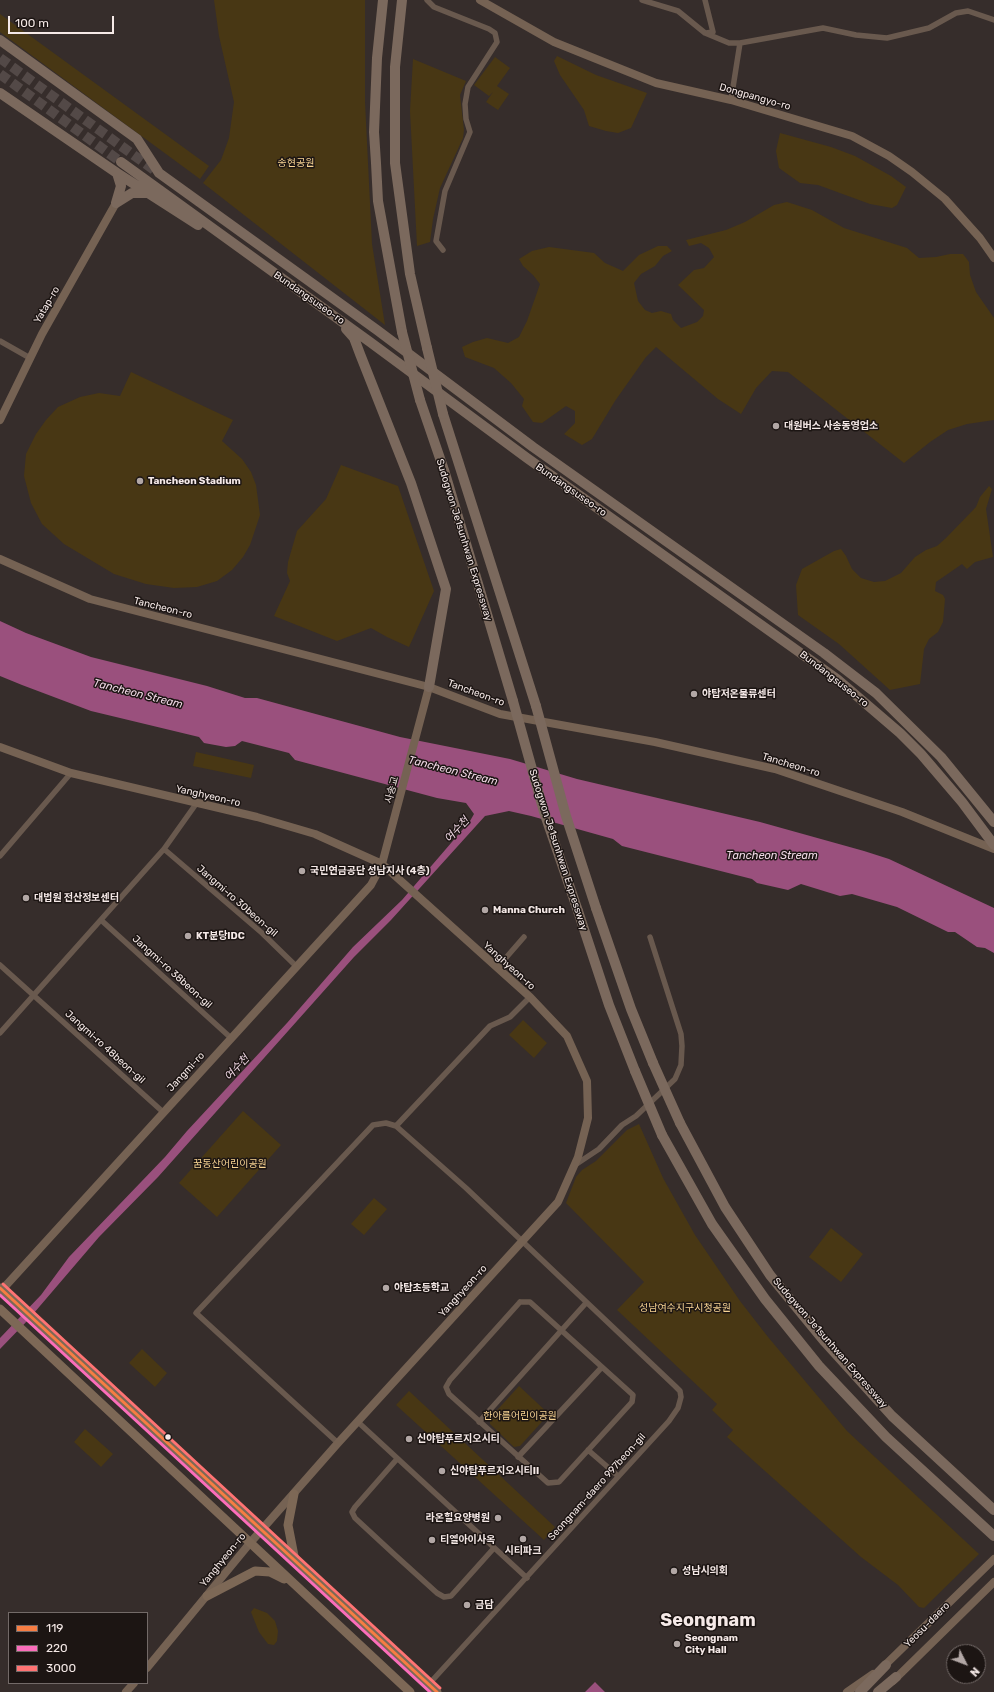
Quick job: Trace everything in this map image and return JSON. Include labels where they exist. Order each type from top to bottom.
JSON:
[{"type":"highway","name":"Sudogwon Je1sunhwan Expressway","points":[[383,0],[377,58],[374,132],[378,201],[402,332],[420,400],[446,477],[513,701],[544,812],[608,1005],[662,1135],[712,1224],[765,1299],[819,1366],[886,1437],[994,1536]]},
{"type":"highway","name":"Sudogwon Je1sunhwan Expressway","points":[[402,0],[395,66],[395,163],[410,274],[443,414],[536,706],[566,816],[631,1008],[653,1063],[680,1123],[725,1207],[770,1275],[826,1342],[892,1416],[994,1510]]},
{"type":"highway","name":"Bundangsuseo-ro","points":[[0,40],[136,139],[159,173],[377,330],[533,448],[824,653],[876,693],[941,757],[994,822]]},
{"type":"highway","points":[[0,93],[183,216],[248,254]]},
{"type":"highway","name":"Bundangsuseo-ro","points":[[121,162],[527,458],[837,679],[900,733],[921,754],[945,781],[994,845]]},
{"type":"highway","points":[[116,203],[121,186],[117,173]]},
{"type":"highway","points":[[116,203],[132,193],[148,193]]},
{"type":"highway","points":[[334,316],[354,338],[411,484],[446,589],[429,687]]},
{"type":"highway","name":"Yeosu-daero","points":[[860,1692],[886,1665]]},
{"type":"highway","name":"Yeosu-daero","points":[[878,1692],[896,1677]]},
{"type":"main road","name":"Dongpangyo-ro","points":[[480,0],[523,25],[575,51],[656,83],[731,100],[852,136],[889,156],[912,172],[945,199],[980,238],[994,258]]},
{"type":"main road","name":"Yatap-ro","points":[[0,420],[30,358],[116,203]]},
{"type":"main road","name":"Tancheon-ro","points":[[0,559],[90,599],[429,687],[500,714],[654,742],[775,769],[902,812],[994,849]]},
{"type":"main road","name":"사송교","points":[[382,864],[429,687]]},
{"type":"main road","name":"Yanghyeon-ro","points":[[0,747],[71,773],[196,804],[257,817],[315,834],[382,864],[530,997],[567,1036],[587,1081],[588,1118],[573,1167],[558,1202],[262,1529],[148,1667]]},
{"type":"main road","name":"Jangmi-ro","points":[[1,1290],[371,885],[382,864]]},
{"type":"main road","points":[[1,1290],[262,1529],[437,1692]]},
{"type":"main road","points":[[3,1312],[410,1692]]},
{"type":"main road","points":[[294,1494],[290,1505],[288,1525],[295,1561]]},
{"type":"main road","name":"Yeosu-daero","points":[[886,1665],[994,1559]]},
{"type":"main road","points":[[208,1596],[255,1571],[270,1572],[292,1582]]},
{"type":"main road","name":"Yeosu-daero","points":[[896,1677],[994,1582]]},
{"type":"main road","points":[[847,1692],[886,1665]]},
{"type":"main road","points":[[883,1692],[896,1677]]},
{"type":"main road","points":[[126,1692],[133,1684]]},
{"type":"street","points":[[427,0],[434,7],[489,29],[495,33],[497,42],[468,87],[465,104],[466,119],[470,132],[445,190],[436,241],[443,250]]},
{"type":"street","points":[[642,0],[678,12],[706,33],[729,44],[823,28],[856,35],[887,38],[929,28],[956,13],[968,11],[994,20]]},
{"type":"street","points":[[705,0],[713,32],[706,33]]},
{"type":"street","points":[[731,100],[740,43]]},
{"type":"street","points":[[0,341],[30,358]]},
{"type":"street","points":[[0,856],[71,773]]},
{"type":"street","points":[[0,1033],[34,997],[164,848],[196,804]]},
{"type":"street","name":"Jangmi-ro 30beon-gil","points":[[164,848],[262,933],[297,967]]},
{"type":"street","name":"Jangmi-ro 38beon-gil","points":[[101,920],[231,1038]]},
{"type":"street","points":[[497,968],[524,937]]},
{"type":"street","points":[[573,1167],[599,1149],[622,1125],[636,1116],[647,1106],[675,1079],[681,1065],[681,1034],[650,937]]},
{"type":"street","name":"Jangmi-ro 48beon-gil","points":[[0,964],[34,997],[163,1112]]},
{"type":"street","points":[[338,1444],[196,1313],[373,1125],[386,1123],[396,1126],[490,1026],[510,1017],[530,997]]},
{"type":"street","name":"Seongnam-daero 997beon-gil","points":[[396,1126],[455,1179],[675,1386],[680,1391],[681,1397],[678,1408],[669,1421],[429,1684]]},
{"type":"street","points":[[520,1302],[530,1302],[561,1330],[632,1394],[632,1402],[559,1482],[548,1483],[449,1394],[446,1387],[450,1380],[520,1302]]},
{"type":"street","points":[[479,1422],[586,1303]]},
{"type":"street","points":[[518,1457],[602,1367]]},
{"type":"street","points":[[358,1422],[527,1578]]},
{"type":"street","points":[[588,1450],[618,1476]]},
{"type":"street","points":[[397,1459],[355,1506],[352,1512],[355,1518],[395,1555],[437,1593],[444,1597],[451,1596],[494,1548]]},
{"type":"green space","name":"송현공원","points":[[214,0],[365,0],[365,102],[372,244],[385,325],[203,183],[221,160],[229,138],[234,102],[219,36]]},
{"type":"green space","points":[[0,14],[209,166],[200,179],[0,32]]},
{"type":"green space","points":[[557,56],[596,75],[647,93],[631,128],[618,133],[589,126],[584,110],[560,75],[554,61]]},
{"type":"green space","points":[[495,57],[510,68],[497,86],[509,94],[498,110],[486,102],[493,92],[489,96],[474,85]]},
{"type":"green space","points":[[413,59],[466,81],[460,95],[464,130],[463,138],[440,188],[433,219],[430,242],[417,246],[410,111]]},
{"type":"green space","points":[[780,133],[831,147],[855,156],[891,176],[906,187],[897,205],[892,208],[870,204],[818,185],[800,183],[779,168],[776,151]]},
{"type":"green space","points":[[787,202],[812,210],[844,228],[907,248],[919,258],[963,254],[969,262],[970,275],[976,292],[994,318],[994,420],[967,424],[948,430],[930,442],[904,463],[788,372],[772,371],[756,388],[741,414],[718,399],[656,347],[646,357],[615,401],[592,439],[582,445],[564,434],[575,423],[575,411],[566,406],[542,423],[533,422],[522,406],[524,399],[511,383],[494,368],[465,357],[462,347],[473,342],[487,338],[508,343],[519,337],[527,321],[540,284],[523,266],[519,259],[532,251],[549,247],[594,253],[605,263],[623,271],[639,255],[658,246],[667,246],[672,251],[663,256],[655,266],[641,274],[634,283],[638,301],[645,310],[652,313],[661,311],[671,314],[673,320],[681,328],[697,322],[703,316],[704,310],[678,285],[694,270],[704,268],[714,257],[709,248],[701,243],[689,246],[686,240],[726,230],[745,222],[774,205]]},
{"type":"green space","name":"Tancheon Stadium","points":[[131,372],[233,420],[222,441],[242,459],[251,472],[256,485],[260,515],[250,545],[243,557],[232,570],[217,581],[197,587],[174,588],[146,584],[114,574],[64,544],[42,524],[31,503],[24,476],[26,454],[36,434],[46,420],[58,407],[80,397],[99,393],[120,396]]},
{"type":"green space","points":[[341,465],[398,486],[434,591],[409,647],[371,628],[337,641],[274,616],[290,581],[287,573],[288,562],[297,531],[326,499]]},
{"type":"green space","points":[[989,486],[992,489],[986,509],[993,557],[975,562],[967,569],[962,564],[936,582],[935,591],[943,595],[945,599],[943,622],[938,632],[929,639],[924,649],[920,684],[890,690],[839,644],[798,615],[796,585],[802,569],[834,551],[841,549],[852,569],[861,578],[874,582],[885,581],[901,573],[915,557],[926,550],[937,546],[946,538],[976,507],[980,497]]},
{"type":"green space","points":[[196,752],[254,765],[251,778],[193,766]]},
{"type":"green space","points":[[523,1020],[547,1043],[534,1058],[509,1035]]},
{"type":"green space","name":"꿈동산어린이공원","points":[[243,1111],[281,1145],[217,1217],[179,1183]]},
{"type":"green space","name":"성남여수지구시청공원","points":[[639,1124],[663,1178],[695,1235],[740,1301],[768,1337],[847,1431],[979,1554],[924,1608],[919,1607],[898,1585],[861,1557],[727,1437],[733,1430],[712,1410],[717,1404],[617,1310],[644,1282],[566,1203],[576,1177],[582,1170],[596,1161],[627,1130]]},
{"type":"green space","points":[[374,1198],[387,1209],[364,1235],[351,1224]]},
{"type":"green space","points":[[831,1228],[863,1254],[841,1282],[809,1257]]},
{"type":"green space","points":[[142,1349],[167,1373],[155,1387],[129,1363]]},
{"type":"green space","name":"한아름어린이공원","points":[[519,1386],[549,1414],[520,1446],[514,1447],[490,1424],[490,1418]]},
{"type":"green space","points":[[409,1391],[555,1527],[544,1540],[396,1405]]},
{"type":"green space","points":[[85,1429],[113,1454],[101,1467],[74,1442]]},
{"type":"green space","points":[[254,1608],[267,1613],[275,1621],[278,1631],[277,1641],[274,1645],[268,1644],[259,1632],[251,1612]]},
{"type":"water","name":"Tancheon Stream","points":[[0,621],[26,633],[91,657],[207,686],[245,698],[257,698],[400,737],[510,759],[577,779],[760,822],[889,859],[994,908],[994,953],[985,948],[977,947],[955,932],[948,932],[897,907],[852,894],[840,896],[801,884],[788,890],[757,883],[752,879],[622,846],[613,839],[509,811],[485,816],[391,920],[354,957],[158,1177],[99,1237],[28,1320],[0,1349],[0,1338],[41,1295],[69,1257],[165,1157],[187,1131],[287,1023],[353,947],[402,900],[470,821],[474,814],[466,803],[437,798],[295,760],[289,753],[242,741],[235,746],[226,747],[204,743],[199,737],[91,711],[22,685],[0,676]]},
{"type":"water","points":[[595,1682],[605,1692],[585,1692]]},
{"type":"tunnel","points":[[0,58],[157,172]]},
{"type":"tunnel","points":[[0,74],[121,162]]},
{"type":"transit line","name":"3000","points":[[3,1284],[440,1688]]},
{"type":"transit line","name":"119","points":[[0,1288],[437,1692]]},
{"type":"transit line","name":"220","points":[[0,1295],[430,1692]]},
{"type":"place","name":"대원버스 사송동영업소","points":[[776,426]]},
{"type":"place","name":"Tancheon Stadium","points":[[140,481]]},
{"type":"place","name":"야탑저온물류센터","points":[[694,694]]},
{"type":"place","name":"국민연금공단 성남지사 (4층)","points":[[302,871]]},
{"type":"place","name":"대법원 전산정보센터","points":[[26,898]]},
{"type":"place","name":"Manna Church","points":[[485,910]]},
{"type":"place","name":"KT분당IDC","points":[[188,936]]},
{"type":"place","name":"야탑초등학교","points":[[386,1288]]},
{"type":"place","name":"신야탑푸르지오시티","points":[[409,1439]]},
{"type":"place","name":"신야탑푸르지오시티II","points":[[442,1471]]},
{"type":"place","name":"라온힐요양병원","points":[[498,1518]]},
{"type":"place","name":"시티파크","points":[[523,1539]]},
{"type":"place","name":"티엘아이사옥","points":[[432,1540]]},
{"type":"place","name":"성남시의회","points":[[674,1571]]},
{"type":"place","name":"금담","points":[[467,1605]]},
{"type":"place","name":"Seongnam City Hall","points":[[677,1644]]},
{"type":"district","name":"Seongnam","points":[[708,1621]]},
{"type":"water label","name":"여수천","points":[[457,830]]},
{"type":"water label","name":"여수천","points":[[237,1068]]}]
